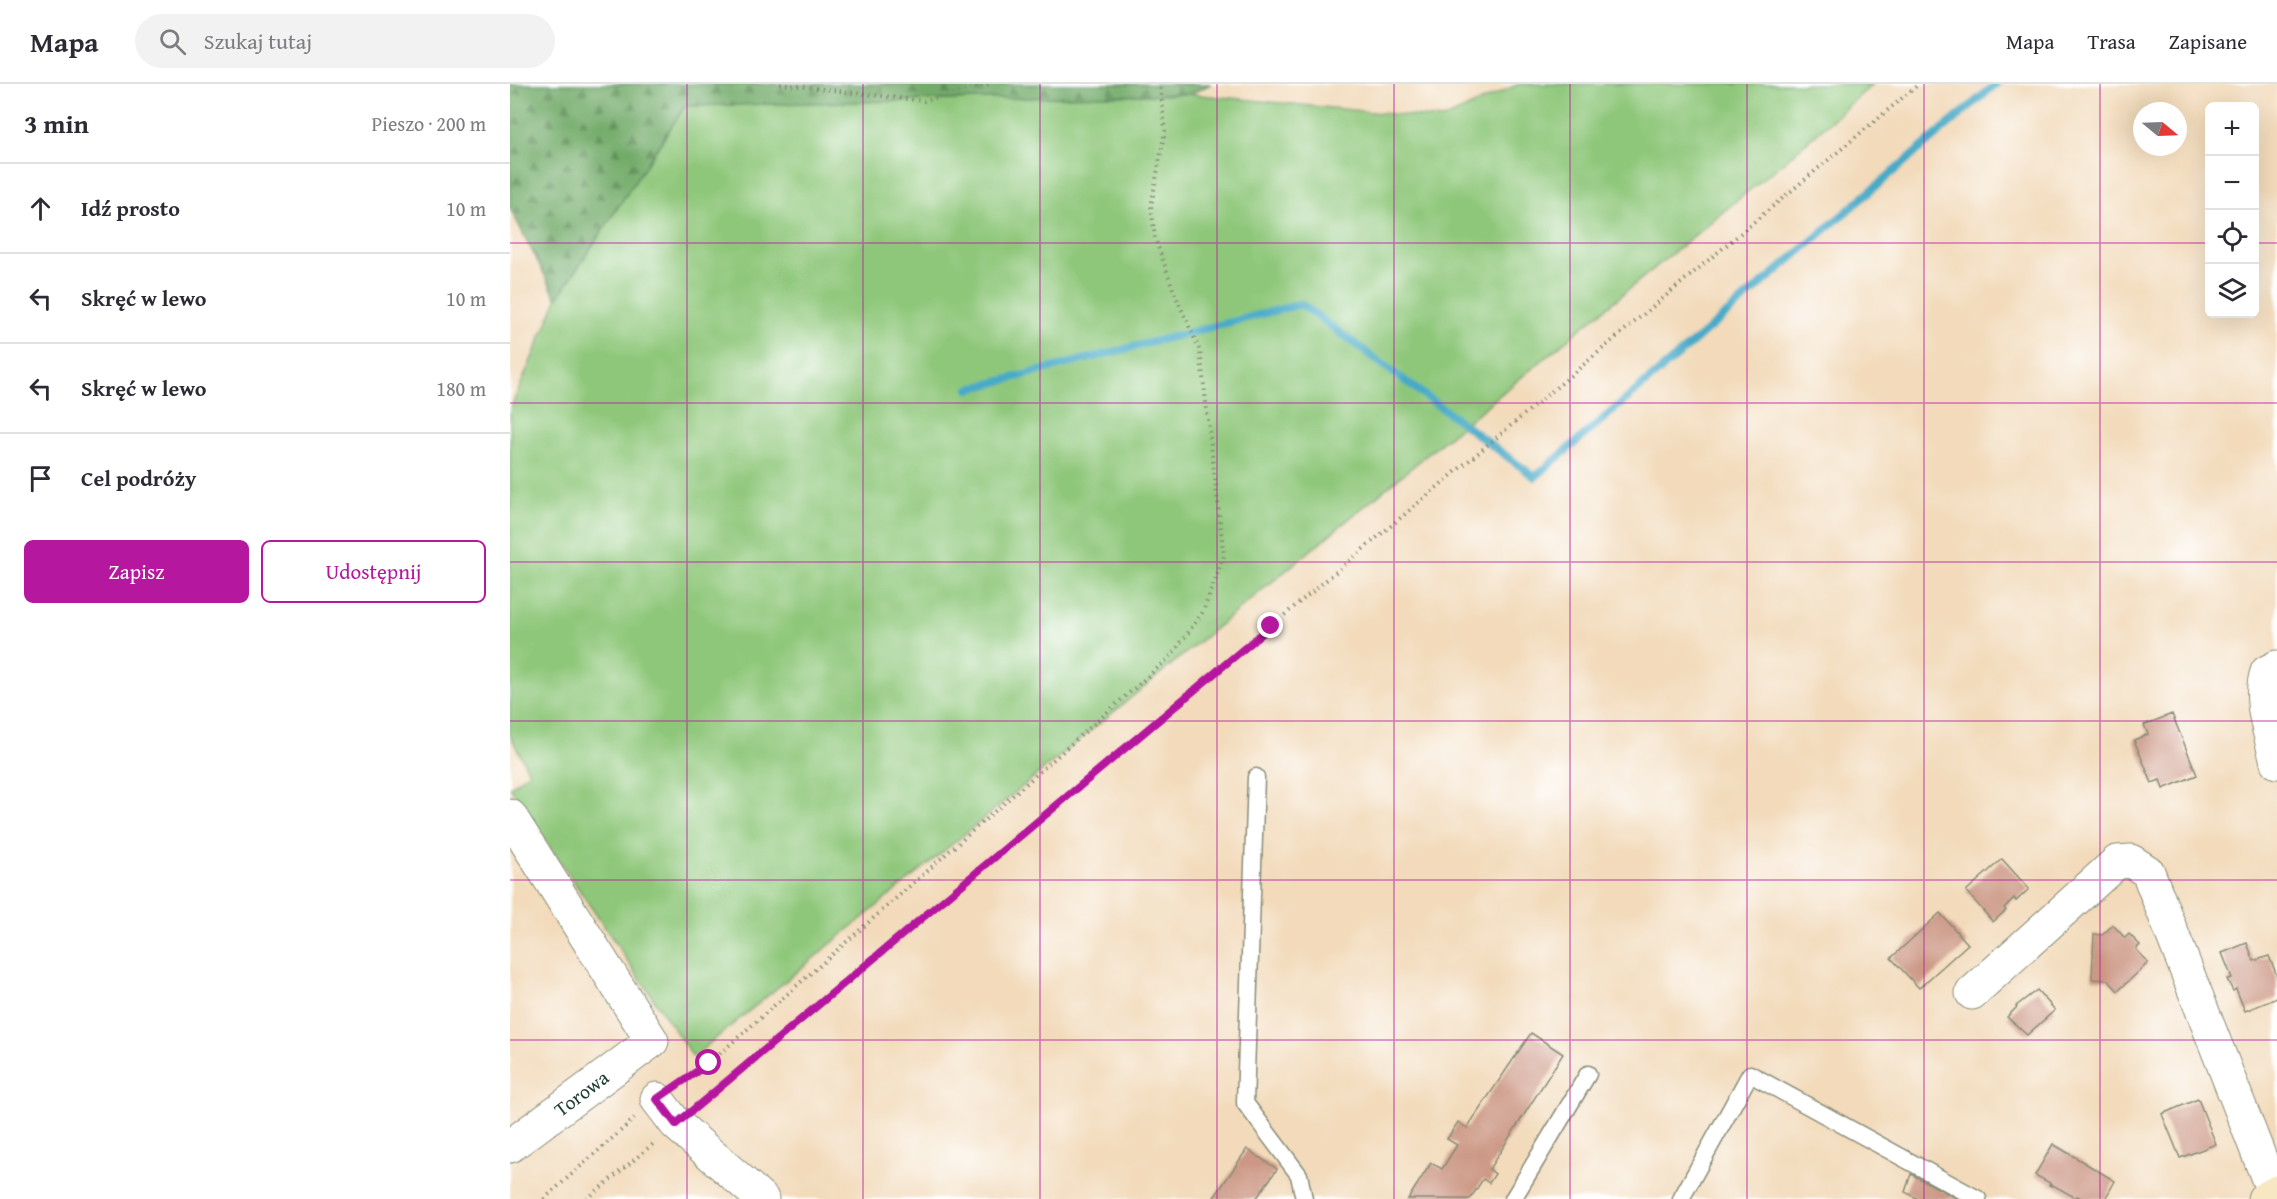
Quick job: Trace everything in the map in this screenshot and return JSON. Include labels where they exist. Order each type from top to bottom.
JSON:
[{"type":"street","points":[[2277,667],[2267,672],[2263,684],[2263,701],[2277,762]]},
{"type":"street","name":"Torowa","points":[[510,816],[652,1041],[510,1146]]},
{"type":"street","points":[[1972,993],[2117,862],[2131,861],[2148,872],[2272,1195]]},
{"type":"street","points":[[667,1111],[762,1199]]},
{"type":"lane","points":[[1256,777],[1245,1103],[1299,1175],[1304,1199]]},
{"type":"lane","points":[[1513,1199],[1588,1074]]},
{"type":"lane","points":[[1681,1199],[1750,1074],[1978,1199]]},
{"type":"path","points":[[780,84],[924,100],[990,84]]},
{"type":"path","points":[[587,1199],[709,1063],[1171,656],[1203,612],[1224,556],[1200,351],[1175,294],[1155,238],[1151,206],[1166,130],[1160,84]]},
{"type":"path","points":[[544,1199],[667,1111],[1919,84]]},
{"type":"green space","points":[[510,84],[1211,84],[1190,94],[685,106],[557,299],[510,208]]},
{"type":"green space","points":[[1519,84],[1873,84],[1785,161],[693,1057],[510,788],[529,772],[510,735],[510,410],[557,299],[685,106],[1190,94],[1443,119]]},
{"type":"building","points":[[2172,714],[2197,775],[2163,789],[2160,780],[2152,783],[2134,740],[2148,734],[2144,725]]},
{"type":"building","points":[[2002,859],[2029,889],[2016,901],[2014,898],[2004,908],[2006,910],[1993,922],[1966,891]]},
{"type":"building","points":[[1940,913],[1968,944],[1919,988],[1891,958]]},
{"type":"building","points":[[2113,925],[2125,938],[2129,934],[2140,945],[2136,949],[2148,963],[2118,991],[2108,980],[2092,979],[2094,934],[2102,935]]},
{"type":"building","points":[[2247,943],[2254,961],[2269,956],[2277,976],[2277,998],[2245,1011],[2236,989],[2233,991],[2227,979],[2232,978],[2222,953]]},
{"type":"building","points":[[2037,990],[2055,1010],[2027,1035],[2007,1017],[2016,1006]]},
{"type":"building","points":[[1531,1033],[1563,1054],[1489,1169],[1495,1174],[1489,1183],[1483,1179],[1470,1199],[1408,1199],[1431,1163],[1442,1169],[1457,1145],[1447,1139],[1458,1122],[1467,1128]]},
{"type":"building","points":[[2198,1099],[2216,1144],[2180,1158],[2162,1114]]},
{"type":"building","points":[[2053,1144],[2115,1181],[2105,1199],[2083,1199],[2077,1196],[2076,1198],[2049,1185],[2050,1183],[2035,1175]]},
{"type":"building","points":[[1247,1149],[1277,1169],[1256,1199],[1213,1199]]},
{"type":"building","points":[[1911,1174],[1958,1199],[1918,1199],[1905,1192]]},
{"type":"waterway","points":[[969,389],[1301,304],[1535,477],[1996,84]]},
{"type":"route","points":[[709,1063],[657,1099],[676,1124],[1271,626]]}]
